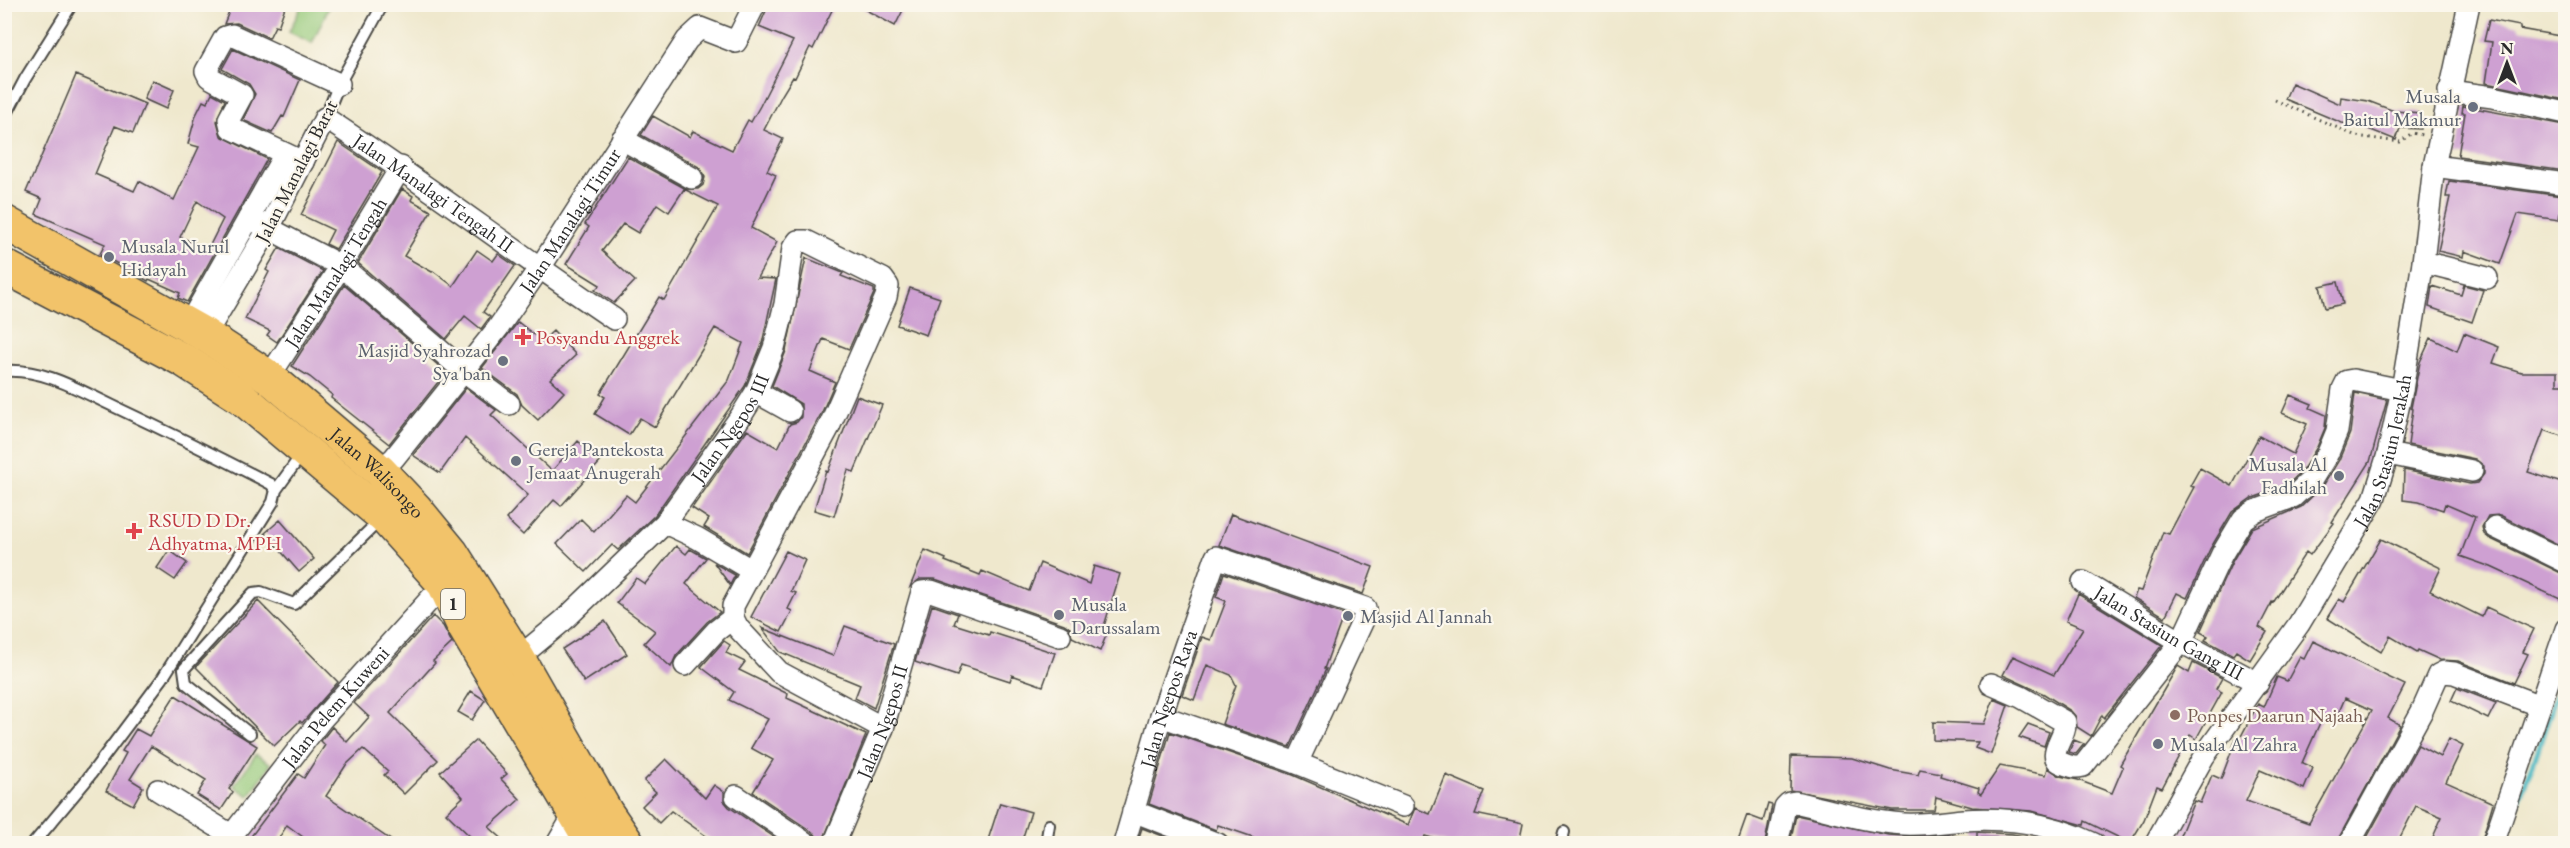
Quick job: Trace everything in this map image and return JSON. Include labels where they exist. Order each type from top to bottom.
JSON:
[{"type":"highway","name":"Jalan Walisongo","points":[[4,222],[196,330],[269,377],[380,471],[415,508],[452,553],[518,658],[606,812],[628,843]]},
{"type":"highway","name":"Jalan Walisongo","points":[[4,266],[185,361],[241,397],[384,517],[444,584],[463,625],[574,815],[593,843]]},
{"type":"street","name":"Jalan Manalagi Timur","points":[[380,471],[394,458],[498,328],[687,40],[697,29],[704,29],[736,42],[755,4]]},
{"type":"street","name":"Jalan Stasiun Jerakah","points":[[2156,843],[2204,756],[2300,624],[2374,499],[2388,454],[2402,390],[2423,262],[2434,165],[2469,4]]},
{"type":"street","points":[[196,330],[249,218],[294,158],[236,132],[229,124],[229,119],[242,95],[206,74],[225,37],[232,35],[339,84]]},
{"type":"street","points":[[2449,91],[2493,97],[2565,113]]},
{"type":"street","name":"Jalan Manalagi Barat","points":[[196,330],[269,228],[294,158],[325,118]]},
{"type":"street","name":"Jalan Manalagi Tengah II","points":[[325,118],[401,167],[539,268],[614,318]]},
{"type":"street","points":[[622,139],[692,178]]},
{"type":"street","points":[[2434,165],[2565,184]]},
{"type":"street","name":"Jalan Manalagi Tengah","points":[[269,377],[341,266],[401,167]]},
{"type":"street","points":[[249,218],[341,266],[464,371],[509,404]]},
{"type":"street","name":"Jalan Ngepos III","points":[[518,658],[564,620],[665,523],[741,416],[756,392],[780,326],[795,243],[806,241],[883,279],[888,286],[886,297],[829,427],[752,570]]},
{"type":"street","points":[[2423,262],[2487,278]]},
{"type":"street","points":[[1991,684],[2065,722],[2065,728],[2054,753],[2055,758],[2058,762],[2075,768],[2083,766],[2181,642],[2222,554],[2243,519],[2256,511],[2293,498],[2312,479],[2328,453],[2337,431],[2343,389],[2347,381],[2353,380],[2402,390]]},
{"type":"street","points":[[756,392],[790,411]]},
{"type":"street","points":[[2388,454],[2472,471]]},
{"type":"street","points":[[665,523],[697,538],[752,570],[734,606],[733,618],[738,628],[779,672],[883,728]]},
{"type":"street","points":[[2495,527],[2565,562]]},
{"type":"street","name":"Jalan Ngepos Raya","points":[[1124,843],[1161,716],[1216,557],[1365,608],[1365,616],[1297,764]]},
{"type":"street","name":"Jalan Stasiun Gang III","points":[[2083,582],[2181,642],[2258,683]]},
{"type":"street","name":"Jalan Pelem Kuweni","points":[[158,790],[228,839],[321,720],[444,584]]},
{"type":"street","name":"Jalan Ngepos II","points":[[834,843],[883,728],[920,596],[925,591],[932,591],[1060,636]]},
{"type":"street","points":[[685,665],[716,631],[733,618]]},
{"type":"street","points":[[2493,843],[2565,629]]},
{"type":"street","points":[[2349,843],[2422,711],[2438,675],[2444,672],[2454,673],[2540,706]]},
{"type":"street","points":[[1161,716],[1297,764],[1403,806]]},
{"type":"street","points":[[736,796],[807,843]]},
{"type":"street","points":[[1777,843],[1785,807],[1795,802],[1902,824],[1922,825],[1965,820],[2033,824],[2069,831],[2094,843]]},
{"type":"street","points":[[1133,811],[1218,843]]},
{"type":"street","points":[[557,843],[574,815]]},
{"type":"lane","points":[[4,119],[72,4]]},
{"type":"lane","name":"Jalan Manalagi Barat","points":[[325,118],[339,84],[383,4]]},
{"type":"lane","points":[[4,370],[38,373],[58,380],[168,432],[271,484],[276,490]]},
{"type":"lane","points":[[33,843],[85,782],[162,679],[273,502],[276,490],[304,450]]},
{"type":"lane","points":[[250,734],[186,682],[184,669],[254,593],[261,592],[294,604],[384,517]]},
{"type":"lane","points":[[1046,843],[1049,825]]},
{"type":"lane","points":[[1561,843],[1564,832]]},
{"type":"path","points":[[2275,100],[2356,136],[2400,142],[2412,133],[2439,139]]},
{"type":"green space","points":[[302,5],[330,5],[312,43],[289,32]]},
{"type":"green space","points":[[256,754],[271,764],[249,796],[234,786]]},
{"type":"building","points":[[232,4],[286,4],[278,27],[275,26],[269,38],[237,23],[224,24]]},
{"type":"building","points":[[769,4],[835,4],[813,49],[810,47],[795,78],[793,77],[782,95],[764,130],[783,139],[767,171],[776,175],[751,228],[777,242],[757,278],[776,279],[762,344],[745,386],[655,515],[618,550],[612,545],[586,572],[557,544],[581,519],[594,532],[626,495],[635,502],[729,380],[743,343],[715,328],[655,427],[640,418],[629,435],[595,414],[605,397],[600,394],[659,297],[664,300],[718,206],[684,189],[669,212],[657,204],[638,233],[623,224],[602,251],[635,281],[614,303],[595,290],[600,285],[566,264],[589,227],[585,224],[628,157],[686,189],[698,189],[703,185],[705,177],[699,167],[641,135],[653,116],[690,137],[693,131],[732,150],[748,120],[751,122],[760,106],[793,41],[759,27]]},
{"type":"building","points":[[855,4],[906,4],[895,26]]},
{"type":"building","points":[[2489,20],[2520,26],[2520,29],[2565,37],[2565,100],[2486,83],[2492,42],[2484,41]]},
{"type":"building","points":[[233,49],[300,80],[284,117],[282,116],[272,133],[243,120],[255,94],[249,84],[222,69]]},
{"type":"building","points":[[76,75],[145,104],[133,133],[115,126],[95,174],[134,191],[139,181],[174,200],[199,147],[188,144],[196,115],[203,101],[207,103],[212,93],[225,100],[217,121],[221,136],[267,159],[187,302],[178,298],[180,293],[149,279],[148,281],[100,254],[105,244],[36,214],[42,199],[26,192]],"holes":[[[197,201],[223,219],[208,249],[180,237]]]},
{"type":"building","points":[[152,80],[174,90],[166,109],[144,99]]},
{"type":"building","points":[[2292,83],[2340,104],[2341,97],[2368,101],[2394,111],[2421,113],[2421,129],[2400,128],[2396,140],[2361,126],[2342,123],[2285,99]]},
{"type":"building","points":[[2463,106],[2565,125],[2565,171],[2458,156],[2465,113],[2462,113]]},
{"type":"building","points":[[338,142],[382,172],[336,249],[326,244],[333,230],[301,215]]},
{"type":"building","points":[[2449,181],[2562,196],[2559,220],[2518,214],[2500,264],[2464,251],[2463,257],[2438,251],[2450,197],[2446,197]]},
{"type":"building","points":[[402,189],[413,196],[411,200],[431,211],[404,256],[433,271],[453,286],[477,250],[493,261],[498,254],[515,266],[483,312],[490,317],[481,329],[465,316],[446,339],[358,263]]},
{"type":"building","points":[[279,248],[323,271],[277,342],[267,335],[270,331],[245,319],[269,272],[266,270]]},
{"type":"building","points":[[806,258],[843,273],[841,276],[874,289],[874,293],[849,349],[823,339],[810,371],[835,382],[822,412],[747,553],[704,527],[709,519],[692,508],[747,430],[778,448],[790,424],[797,422],[801,417],[801,404],[772,386],[786,351]]},
{"type":"building","points":[[2338,282],[2343,304],[2325,308],[2320,286]]},
{"type":"building","points":[[344,285],[446,372],[389,444],[331,398],[332,395],[310,377],[292,366]]},
{"type":"building","points":[[2464,285],[2483,290],[2472,322],[2429,307],[2432,286],[2461,295]]},
{"type":"building","points":[[910,288],[940,298],[926,335],[897,325]]},
{"type":"building","points":[[518,322],[542,341],[553,331],[576,355],[550,379],[564,392],[538,420],[522,405],[517,394],[482,368]]},
{"type":"building","points":[[2464,333],[2499,347],[2493,363],[2521,372],[2557,372],[2557,384],[2565,384],[2564,437],[2544,430],[2528,472],[2565,484],[2565,548],[2500,515],[2488,516],[2482,527],[2484,534],[2489,538],[2565,575],[2565,587],[2560,599],[2491,567],[2460,556],[2475,517],[2445,504],[2443,510],[2419,502],[2403,500],[2404,470],[2470,484],[2477,483],[2484,474],[2484,466],[2475,459],[2408,445],[2413,409],[2411,408],[2420,362],[2431,338],[2457,351]]},
{"type":"building","points":[[466,388],[496,410],[491,415],[552,471],[578,441],[601,461],[561,506],[554,500],[523,535],[506,519],[528,495],[465,438],[440,473],[413,455]]},
{"type":"building","points":[[2355,393],[2387,400],[2370,462],[2332,522],[2334,523],[2310,555],[2306,552],[2272,602],[2259,627],[2267,632],[2250,660],[2236,651],[2233,655],[2205,640],[2208,636],[2200,632],[2233,560],[2252,528],[2301,507],[2323,486],[2339,460],[2350,433]]},
{"type":"building","points":[[2290,395],[2312,404],[2310,408],[2326,415],[2325,428],[2317,447],[2302,471],[2286,486],[2250,499],[2232,512],[2210,549],[2187,598],[2177,593],[2165,617],[2134,598],[2137,590],[2141,591],[2163,532],[2169,534],[2194,487],[2190,486],[2200,468],[2232,486],[2259,436],[2293,454],[2307,424],[2282,413]]},
{"type":"building","points":[[857,396],[882,405],[854,472],[848,470],[834,516],[814,510],[826,471],[828,472]]},
{"type":"building","points":[[1231,514],[1373,567],[1363,594],[1219,545]]},
{"type":"building","points":[[280,520],[314,559],[299,572],[265,533]]},
{"type":"building","points":[[2381,539],[2441,568],[2430,591],[2482,617],[2486,607],[2534,629],[2523,652],[2528,654],[2514,683],[2458,661],[2440,660],[2418,650],[2417,652],[2390,636],[2381,652],[2327,618],[2339,599],[2344,602]]},
{"type":"building","points":[[676,546],[686,554],[690,549],[706,558],[686,584],[720,612],[707,622],[676,656],[671,667],[644,643],[655,631],[617,603],[636,578],[645,584]]},
{"type":"building","points":[[169,550],[187,563],[175,580],[157,568]]},
{"type":"building","points":[[925,550],[980,575],[982,571],[1029,591],[1040,563],[1089,584],[1094,566],[1120,574],[1104,626],[1109,628],[1100,651],[1072,637],[1070,628],[1064,624],[935,579],[920,579],[910,587]]},
{"type":"building","points":[[786,551],[805,560],[791,591],[796,593],[788,609],[792,611],[781,632],[751,617]]},
{"type":"building","points":[[714,563],[735,575],[730,585]]},
{"type":"building","points":[[1224,573],[1351,617],[1347,624],[1341,622],[1324,669],[1326,669],[1290,747],[1222,724],[1236,685],[1231,675],[1207,665],[1194,700],[1182,695],[1202,637],[1211,640],[1226,601],[1216,597]]},
{"type":"building","points":[[2078,594],[2162,645],[2104,718],[2102,715],[2091,736],[2077,727],[2076,717],[2071,711],[2044,694],[2003,675],[2013,656],[2054,675],[2083,628],[2066,621]]},
{"type":"building","points":[[258,601],[338,682],[302,723],[300,721],[274,746],[196,667]]},
{"type":"building","points":[[932,605],[958,614],[954,624],[989,635],[990,632],[1055,653],[1043,686],[1012,675],[1010,681],[961,665],[957,676],[915,662]]},
{"type":"building","points":[[433,616],[443,626],[452,643],[433,661],[435,663],[390,713],[438,760],[404,794],[384,775],[388,771],[363,749],[346,765],[326,796],[395,843],[311,843],[287,825],[276,843],[246,843],[298,774],[304,778],[325,745],[321,741],[332,727],[347,742],[369,717],[354,703]]},
{"type":"building","points":[[605,621],[627,654],[584,682],[562,649]]},
{"type":"building","points":[[845,626],[894,644],[874,708],[855,698],[860,685],[780,652],[762,628],[833,656]]},
{"type":"building","points":[[724,641],[730,645],[726,653],[745,662],[739,670],[788,694],[787,698],[866,735],[822,843],[814,833],[753,792],[773,760],[751,748],[768,719],[729,700],[734,692],[701,667]]},
{"type":"building","points":[[2313,641],[2405,685],[2388,718],[2400,725],[2336,843],[2177,843],[2194,801],[2200,803],[2212,775],[2221,779],[2236,739],[2239,740],[2258,704],[2264,707],[2277,677],[2287,681],[2300,657],[2304,659]],"holes":[[[2345,698],[2372,710],[2309,823],[2246,801],[2260,770],[2304,789],[2313,768],[2302,763],[2323,716],[2335,721]]]},
{"type":"building","points":[[2193,663],[2222,678],[2216,689],[2222,692],[2196,739],[2190,735],[2162,788],[2157,786],[2144,820],[2130,843],[2085,821],[2084,825],[2032,811],[1972,807],[1936,797],[1934,810],[1892,810],[1790,790],[1791,756],[1852,758],[1890,770],[1918,775],[1920,769],[1941,773],[1940,776],[1979,788],[1978,792],[1981,794],[2000,766],[2046,775],[2048,768],[2060,776],[2112,793],[2123,767],[2120,765],[2176,669],[2178,666],[2189,673]]},
{"type":"building","points":[[2457,688],[2496,703],[2488,719],[2451,701]]},
{"type":"building","points":[[471,691],[485,700],[472,720],[458,712]]},
{"type":"building","points":[[175,695],[257,746],[229,789],[233,792],[221,810],[197,795],[206,780],[151,746],[130,779],[143,787],[133,805],[106,791],[126,753],[122,751],[136,729],[149,736]]},
{"type":"building","points":[[1994,699],[2008,705],[1991,754],[1975,748],[1978,742],[1933,740],[1933,722],[1984,724]]},
{"type":"building","points":[[2028,724],[2049,732],[2044,746],[2019,737]]},
{"type":"building","points":[[1170,732],[1293,775],[1408,825],[1415,808],[1430,814],[1446,775],[1484,791],[1475,814],[1523,824],[1519,843],[1448,843],[1425,836],[1422,843],[1251,843],[1253,837],[1218,825],[1216,830],[1149,804]]},
{"type":"building","points":[[2449,739],[2463,746],[2446,782],[2493,803],[2481,843],[2449,843],[2433,837],[2442,817],[2416,806],[2397,843],[2364,843],[2418,745],[2440,757]]},
{"type":"building","points":[[476,740],[507,774],[501,779],[520,799],[489,827],[507,843],[477,843],[446,813],[463,797],[440,772]]},
{"type":"building","points":[[2074,740],[2084,744],[2076,754],[2069,752]]},
{"type":"building","points":[[666,759],[705,798],[714,785],[724,792],[724,801],[729,807],[783,843],[716,843],[671,811],[659,823],[642,806],[656,792],[644,781]]},
{"type":"building","points":[[1000,803],[1031,812],[1021,843],[987,843]]},
{"type":"building","points":[[1768,804],[1772,805],[1765,843],[1737,843],[1747,815],[1763,821]]},
{"type":"building","points":[[1796,815],[1888,835],[1919,837],[1948,834],[1960,837],[1960,843],[1790,843]]},
{"type":"building","points":[[1142,828],[1181,843],[1137,843]]},
{"type":"building","points":[[1977,832],[2012,834],[2059,843],[2014,843],[2015,838],[1977,838]]},
{"type":"waterway","points":[[2517,803],[2534,762],[2566,665]]},
{"type":"place","name":"Musala Baitul Makmur","points":[[2473,107]]},
{"type":"place","name":"Musala Nurul Hidayah","points":[[109,257]]},
{"type":"place","name":"Posyandu Anggrek","points":[[523,337]]},
{"type":"place","name":"Masjid Syahrozad Sya'ban","points":[[503,361]]},
{"type":"place","name":"Gereja Pantekosta Jemaat Anugerah","points":[[516,461]]},
{"type":"place","name":"Musala Al Fadhilah","points":[[2339,476]]},
{"type":"place","name":"RSUD D Dr. Adhyatma, MPH","points":[[134,531]]},
{"type":"place","name":"Musala Darussalam","points":[[1059,615]]},
{"type":"place","name":"Masjid Al Jannah","points":[[1348,616]]},
{"type":"place","name":"Ponpes Daarun Najaah","points":[[2175,715]]},
{"type":"place","name":"Musala Al Zahra","points":[[2158,744]]}]
